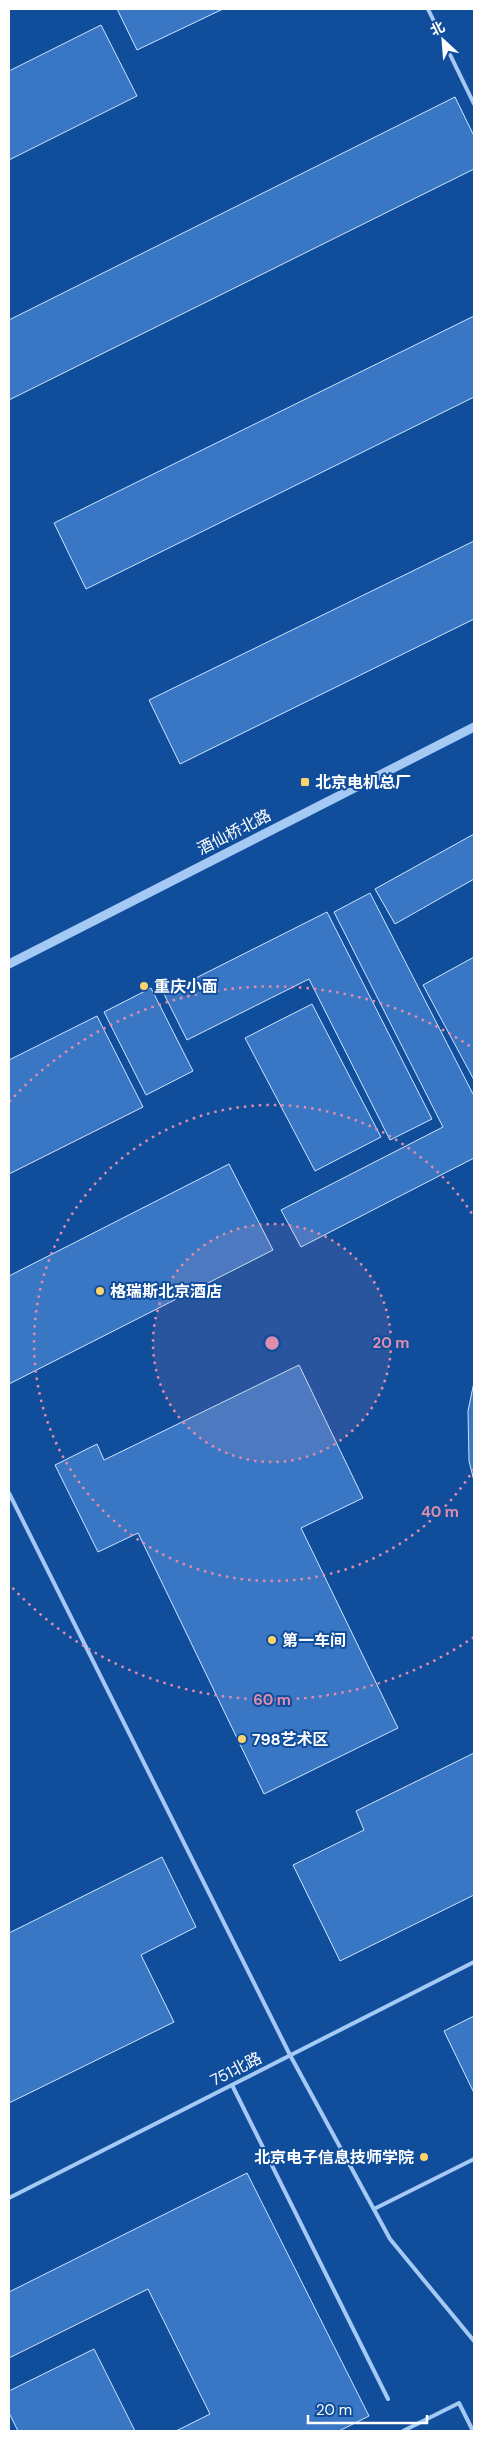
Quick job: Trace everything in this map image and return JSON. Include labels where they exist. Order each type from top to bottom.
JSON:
[{"type":"street","name":"酒仙桥北路","points":[[9,964],[474,727]]},
{"type":"lane","points":[[428,9],[474,104]]},
{"type":"lane","points":[[9,1493],[290,2055],[390,2239],[474,2341]]},
{"type":"lane","name":"751北路","points":[[9,2198],[474,1962]]},
{"type":"lane","points":[[232,2085],[388,2399]]},
{"type":"lane","points":[[374,2209],[474,2159]]},
{"type":"lane","points":[[403,2431],[459,2403],[473,2431]]},
{"type":"building","points":[[117,9],[223,9],[137,50]]},
{"type":"building","points":[[101,25],[137,96],[9,160],[9,71]]},
{"type":"building","points":[[455,97],[474,136],[474,169],[9,400],[9,320]]},
{"type":"building","points":[[474,316],[474,397],[86,589],[54,523]]},
{"type":"building","points":[[474,541],[474,619],[180,764],[149,700]]},
{"type":"building","points":[[474,834],[474,879],[395,924],[375,889]]},
{"type":"building","points":[[370,893],[474,1096],[474,1158],[301,1247],[281,1210],[443,1127],[334,912]]},
{"type":"building","points":[[327,912],[432,1119],[390,1140],[309,979],[187,1040],[164,994]]},
{"type":"building","points":[[474,957],[474,1080],[423,985]]},
{"type":"building","points":[[151,988],[193,1071],[146,1095],[104,1012]]},
{"type":"building","points":[[312,1004],[381,1137],[315,1171],[245,1038]]},
{"type":"building","points":[[97,1016],[143,1107],[9,1174],[9,1060]]},
{"type":"building","points":[[229,1164],[273,1250],[9,1384],[9,1276]]},
{"type":"building","name":"第一车间","points":[[299,1365],[363,1498],[301,1528],[398,1728],[264,1794],[138,1533],[98,1552],[55,1465],[97,1444],[104,1460]]},
{"type":"building","points":[[474,1382],[474,1481],[469,1461],[468,1411]]},
{"type":"building","points":[[474,1753],[474,1895],[340,1961],[293,1865],[364,1830],[356,1811]]},
{"type":"building","points":[[162,1857],[196,1927],[141,1955],[174,2022],[9,2103],[9,1933]]},
{"type":"building","points":[[474,2016],[474,2093],[444,2031]]},
{"type":"building","points":[[247,2173],[369,2416],[339,2431],[176,2431],[210,2414],[148,2289],[9,2358],[9,2292]]},
{"type":"building","points":[[94,2349],[135,2431],[18,2431],[9,2413],[9,2391]]},
{"type":"place","name":"北京电机总厂","points":[[305,782]]},
{"type":"place","name":"重庆小面","points":[[144,986]]},
{"type":"place","name":"格瑞斯北京酒店","points":[[100,1291]]},
{"type":"place","name":"第一车间","points":[[272,1640]]},
{"type":"place","name":"798艺术区","points":[[242,1739]]},
{"type":"place","name":"北京电子信息技师学院","points":[[424,2157]]}]
